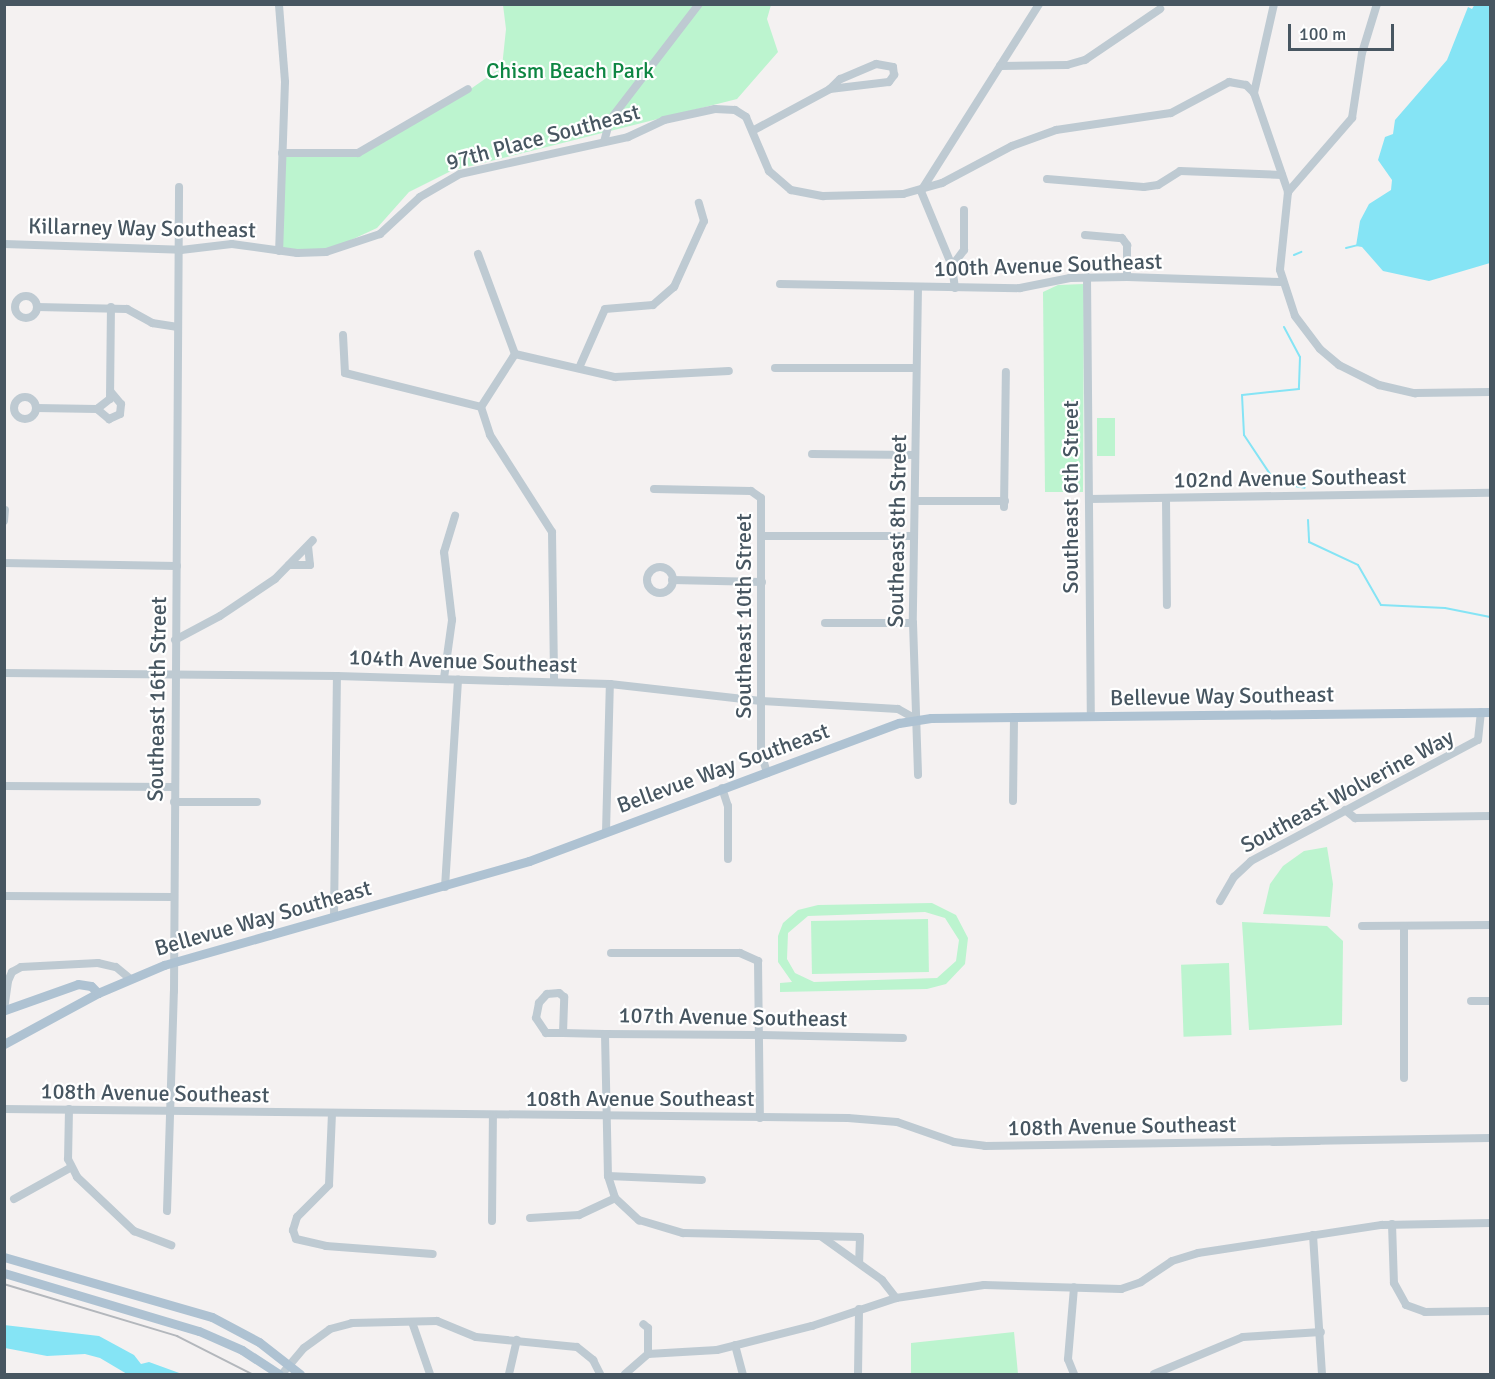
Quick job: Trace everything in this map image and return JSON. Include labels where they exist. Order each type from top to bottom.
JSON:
[{"type":"main road","name":"Bellevue Way Southeast","points":[[4,1044],[129,978],[173,963],[445,887],[606,832],[916,719],[1486,712]]},
{"type":"main road","points":[[5,1010],[78,984],[91,986],[98,993]]},
{"type":"main road","points":[[4,1257],[212,1317],[259,1342],[300,1374]]},
{"type":"main road","points":[[4,1273],[199,1331],[242,1350],[280,1374]]},
{"type":"street","points":[[604,142],[610,120],[699,4]]},
{"type":"street","points":[[921,191],[1039,4]]},
{"type":"street","points":[[1254,93],[1274,4]]},
{"type":"street","points":[[1288,192],[1352,118],[1362,53],[1377,4]]},
{"type":"street","points":[[279,5],[285,82],[279,251]]},
{"type":"street","points":[[1000,66],[1078,63],[1104,50],[1160,9]]},
{"type":"street","points":[[830,89],[889,82],[894,75],[892,67],[876,64],[840,79],[830,89],[754,130],[769,171],[791,190],[823,196],[921,191],[956,177],[1012,146],[1056,130],[1171,113],[1229,82],[1246,85],[1254,93],[1288,192],[1281,282],[1306,334],[1332,360],[1358,376],[1415,393],[1491,392]]},
{"type":"street","points":[[282,153],[358,153],[468,89]]},
{"type":"street","name":"97th Place Southeast","points":[[279,251],[326,252],[360,243],[391,226],[432,188],[460,174],[640,133],[683,114],[715,109],[741,114],[754,130]]},
{"type":"street","points":[[1047,179],[1071,179],[1129,188],[1158,185],[1180,171],[1282,175]]},
{"type":"street","name":"Southeast 16th Street","points":[[167,1212],[173,963],[178,327],[181,250],[179,187]]},
{"type":"street","points":[[921,191],[952,266],[955,288]]},
{"type":"street","points":[[579,368],[605,309],[653,305],[674,287],[704,221],[699,203]]},
{"type":"street","points":[[952,266],[964,250],[963,210]]},
{"type":"street","points":[[1085,235],[1122,238],[1126,245],[1127,277]]},
{"type":"street","name":"Killarney Way Southeast","points":[[4,244],[181,250],[232,244],[279,251]]},
{"type":"street","points":[[478,254],[515,354]]},
{"type":"street","name":"100th Avenue Southeast","points":[[780,284],[1020,288],[1087,277],[1281,282]]},
{"type":"street","name":"Southeast 6th Street","points":[[1087,277],[1091,717]]},
{"type":"street","name":"Southeast 8th Street","points":[[918,287],[913,623],[918,775]]},
{"type":"street","points":[[37,307],[132,310],[152,322],[178,327]]},
{"type":"street","points":[[36,408],[97,409],[107,404],[111,392],[111,308]]},
{"type":"street","points":[[343,335],[345,373],[481,407]]},
{"type":"street","points":[[515,354],[624,377],[729,371]]},
{"type":"street","points":[[481,407],[515,354]]},
{"type":"street","points":[[775,368],[916,368]]},
{"type":"street","points":[[915,501],[1005,504],[1006,372]]},
{"type":"street","points":[[97,409],[106,418],[118,417],[121,404],[111,392]]},
{"type":"street","points":[[481,407],[490,435],[552,532],[554,682]]},
{"type":"street","points":[[812,454],[915,455]]},
{"type":"street","name":"Southeast 10th Street","points":[[654,489],[759,495],[763,536],[761,753],[767,773]]},
{"type":"street","name":"102nd Avenue Southeast","points":[[1089,499],[1491,493]]},
{"type":"street","points":[[1166,498],[1167,605]]},
{"type":"street","points":[[4,521],[5,510]]},
{"type":"street","points":[[444,678],[452,620],[444,552],[455,516]]},
{"type":"street","points":[[763,536],[914,536]]},
{"type":"street","points":[[175,640],[220,616],[289,565],[310,543],[310,565],[289,565]]},
{"type":"street","points":[[4,563],[177,566]]},
{"type":"street","points":[[672,580],[762,582]]},
{"type":"street","points":[[825,623],[913,623]]},
{"type":"street","name":"104th Avenue Southeast","points":[[4,673],[175,673],[444,678],[610,684],[824,706],[898,709],[916,719]]},
{"type":"street","points":[[334,917],[337,676]]},
{"type":"street","points":[[445,887],[458,679]]},
{"type":"street","points":[[606,832],[610,684]]},
{"type":"street","name":"Southeast Wolverine Way","points":[[1220,901],[1234,877],[1251,861],[1474,743],[1481,733],[1486,712]]},
{"type":"street","points":[[1013,801],[1014,717]]},
{"type":"street","points":[[4,786],[174,788]]},
{"type":"street","points":[[722,788],[728,806],[728,859]]},
{"type":"street","points":[[174,802],[257,802]]},
{"type":"street","points":[[1345,810],[1355,818],[1491,816]]},
{"type":"street","points":[[4,896],[173,897]]},
{"type":"street","points":[[1362,926],[1491,924]]},
{"type":"street","points":[[1404,926],[1404,1078]]},
{"type":"street","points":[[611,953],[740,953],[755,958],[760,968],[760,1118]]},
{"type":"street","points":[[5,1010],[8,981],[12,972],[21,967],[98,963],[116,967],[129,978]]},
{"type":"street","name":"107th Avenue Southeast","points":[[563,1033],[564,997],[559,993],[547,994],[536,1009],[538,1024],[546,1033],[903,1038]]},
{"type":"street","points":[[1470,1001],[1491,1001]]},
{"type":"street","points":[[605,1034],[608,1176],[615,1198],[639,1220],[683,1233],[860,1237],[859,1262]]},
{"type":"street","name":"108th Avenue Southeast","points":[[4,1109],[886,1120],[954,1142],[985,1146],[1272,1142],[1292,1138],[1318,1141],[1491,1138]]},
{"type":"street","points":[[69,1109],[70,1168],[123,1223],[142,1236],[171,1245]]},
{"type":"street","points":[[332,1113],[327,1190],[297,1217],[293,1230],[296,1239],[326,1246],[433,1254]]},
{"type":"street","points":[[492,1221],[493,1116]]},
{"type":"street","points":[[14,1199],[70,1168]]},
{"type":"street","points":[[608,1176],[702,1180]]},
{"type":"street","points":[[530,1218],[579,1215],[615,1198]]},
{"type":"street","points":[[625,1374],[648,1354],[687,1354],[735,1346],[896,1298],[984,1285],[1121,1289],[1141,1282],[1189,1255],[1392,1224],[1491,1223]]},
{"type":"street","points":[[1392,1224],[1395,1289],[1401,1300],[1417,1311],[1491,1311]]},
{"type":"street","points":[[1313,1235],[1322,1374]]},
{"type":"street","points":[[822,1237],[886,1284],[896,1298]]},
{"type":"street","points":[[1073,1373],[1068,1359],[1074,1287]]},
{"type":"street","points":[[858,1374],[859,1309]]},
{"type":"street","points":[[412,1322],[430,1374]]},
{"type":"street","points":[[280,1374],[330,1329],[352,1323],[412,1322],[444,1322],[476,1337],[577,1347],[593,1360],[600,1374]]},
{"type":"street","points":[[643,1324],[648,1328],[648,1354]]},
{"type":"street","points":[[1154,1374],[1243,1337],[1321,1332]]},
{"type":"street","points":[[509,1374],[517,1340]]},
{"type":"street","points":[[735,1346],[743,1374]]},
{"type":"green space","name":"Chism Beach Park","points":[[503,5],[771,5],[767,19],[778,52],[737,99],[451,171],[409,192],[377,228],[325,252],[284,248],[281,244],[282,153],[351,155],[472,88],[502,67],[506,29]]},
{"type":"green space","points":[[1084,284],[1083,492],[1045,492],[1043,292],[1058,285]]},
{"type":"green space","points":[[1097,418],[1115,418],[1115,456],[1097,456]]},
{"type":"green space","points":[[1327,847],[1333,884],[1330,917],[1263,914],[1270,884],[1283,866],[1304,851]]},
{"type":"green space","points":[[932,903],[956,915],[968,938],[965,964],[946,984],[927,989],[780,992],[780,983],[792,982],[778,962],[778,936],[783,923],[798,910],[818,905]],"holes":[[[925,912],[945,918],[959,940],[956,961],[937,978],[814,982],[795,973],[787,959],[788,933],[808,916]]]},
{"type":"green space","points":[[928,919],[929,972],[812,974],[811,921]]},
{"type":"green space","points":[[1242,922],[1327,926],[1343,941],[1342,1025],[1249,1030]]},
{"type":"green space","points":[[1229,963],[1232,1035],[1184,1037],[1181,965]]},
{"type":"green space","points":[[1014,1332],[1018,1374],[911,1374],[911,1343]]},
{"type":"water","points":[[1475,4],[1490,5],[1490,263],[1429,281],[1383,271],[1362,247],[1356,246],[1360,221],[1369,204],[1391,190],[1392,180],[1378,160],[1385,137],[1393,134],[1395,120],[1447,60],[1468,7],[1472,9]]},
{"type":"water","points":[[4,1325],[99,1336],[134,1355],[141,1364],[149,1362],[182,1374],[127,1374],[100,1358],[85,1354],[47,1356],[5,1348]]},
{"type":"waterway","points":[[1346,248],[1358,245]]},
{"type":"waterway","points":[[1294,255],[1301,252]]},
{"type":"waterway","points":[[1284,327],[1300,357],[1299,389],[1242,395],[1244,435],[1270,474],[1285,484],[1305,488]]},
{"type":"waterway","points":[[1308,520],[1309,542],[1358,565],[1381,605],[1445,608],[1490,617]]},
{"type":"tram line","points":[[4,1284],[177,1336],[252,1374]]}]
